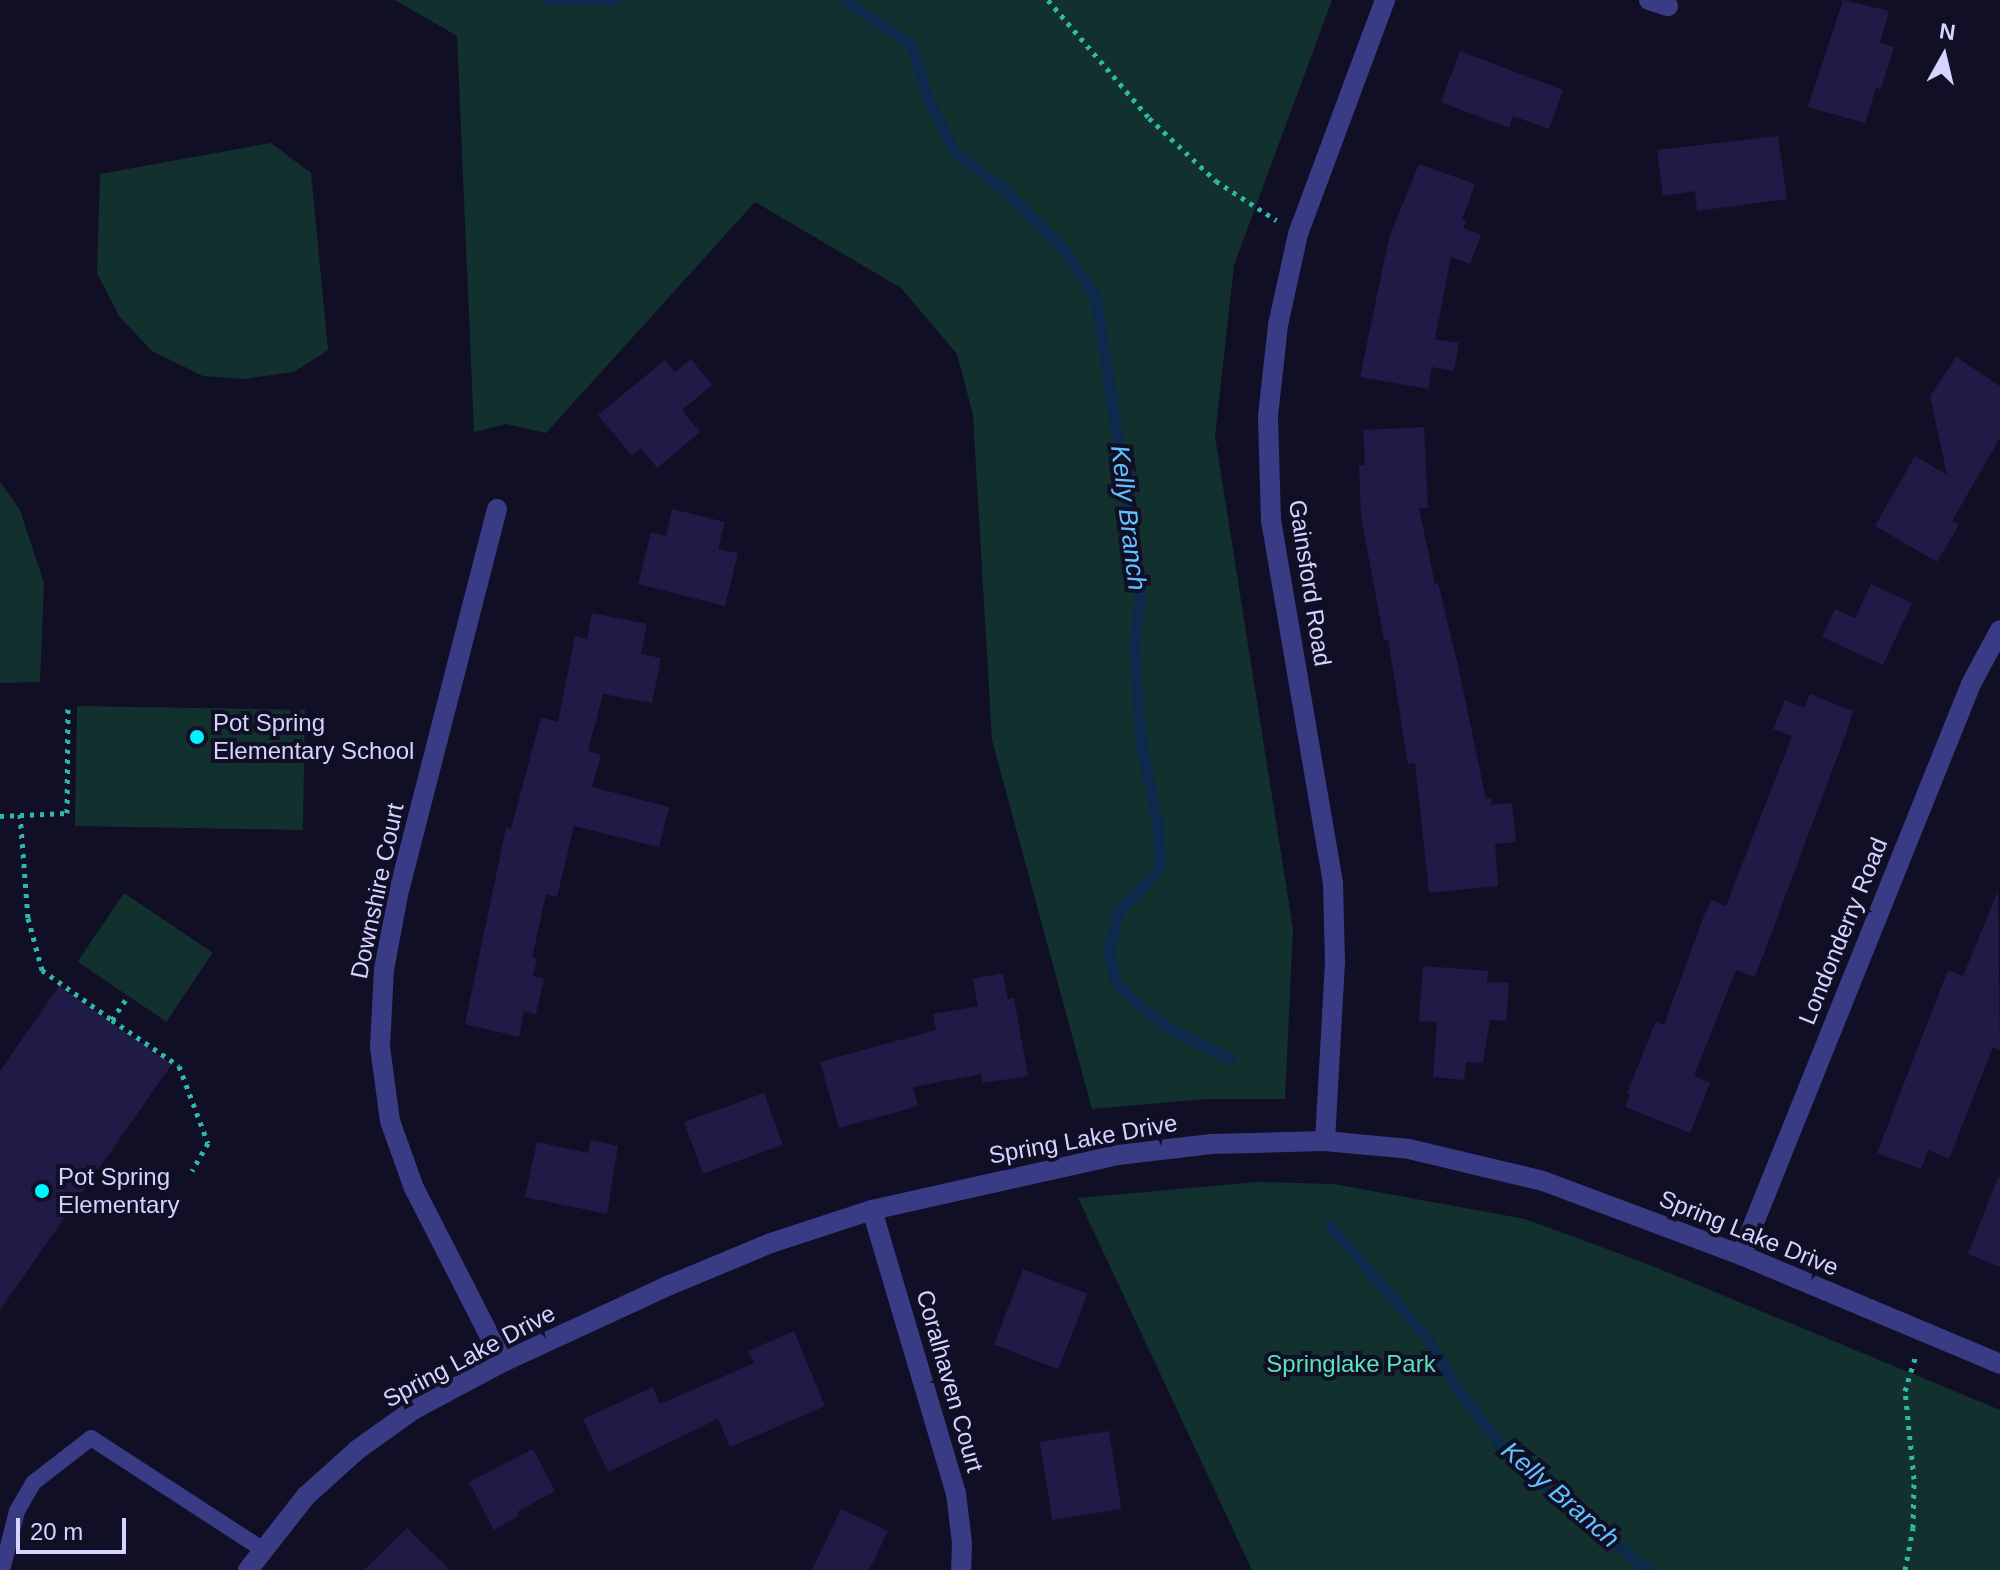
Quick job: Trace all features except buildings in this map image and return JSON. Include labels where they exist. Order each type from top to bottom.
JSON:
[{"type":"street","name":"Gainsford Road","points":[[1325,1141],[1335,961],[1333,883],[1271,520],[1270,401],[1278,325],[1298,234],[1385,0]]},
{"type":"street","name":"Downshire Court","points":[[497,509],[398,895],[384,970],[380,1047],[390,1121],[414,1188],[503,1362]]},
{"type":"street","name":"Londonderry Road","points":[[1741,1255],[1971,684],[2000,630]]},
{"type":"street","name":"Spring Lake Drive","points":[[248,1570],[306,1496],[357,1450],[413,1410],[503,1362],[771,1243],[872,1210],[1118,1155],[1211,1144],[1325,1141],[1409,1149],[1543,1181],[1741,1255],[2000,1364]]},
{"type":"street","name":"Coralhaven Court","points":[[872,1210],[956,1493],[962,1543],[961,1570]]},
{"type":"lane","points":[[2,1570],[17,1511],[33,1483],[91,1438],[262,1549]]},
{"type":"path","points":[[1048,0],[1149,118],[1216,181],[1298,234]]},
{"type":"path","points":[[0,816],[67,813],[68,704]]},
{"type":"path","points":[[20,814],[28,918],[42,970],[179,1066],[208,1143],[192,1171]]},
{"type":"path","points":[[112,1020],[127,998]]},
{"type":"path","points":[[1905,1570],[1913,1528],[1914,1479],[1905,1391],[1923,1332]]},
{"type":"green space","points":[[395,0],[1332,0],[1234,265],[1215,436],[1293,929],[1285,1099],[1205,1099],[1092,1109],[992,740],[973,415],[957,354],[901,288],[755,202],[546,433],[506,424],[474,432],[457,36]]},
{"type":"green space","points":[[271,143],[311,173],[328,350],[294,372],[244,379],[203,376],[152,351],[119,316],[97,273],[100,174]]},
{"type":"green space","points":[[0,482],[20,510],[44,583],[40,682],[0,683]]},
{"type":"green space","points":[[77,706],[305,710],[303,830],[75,826]]},
{"type":"green space","points":[[124,893],[213,953],[166,1022],[78,962]]},
{"type":"green space","name":"Springlake Park","points":[[1257,1182],[1334,1184],[1525,1219],[1645,1263],[2000,1410],[2000,1570],[1252,1570],[1078,1198]]},
{"type":"waterway","name":"Kelly Branch","points":[[550,0],[615,0]]},
{"type":"waterway","name":"Kelly Branch","points":[[844,0],[911,44],[927,96],[954,151],[1005,191],[1066,252],[1095,296],[1141,586],[1134,647],[1141,745],[1157,820],[1160,868],[1118,912],[1109,951],[1115,980],[1134,1001],[1169,1028],[1230,1059]]},
{"type":"waterway","name":"Kelly Branch","points":[[1330,1226],[1428,1339],[1454,1384],[1498,1442],[1562,1501],[1648,1570]]},
{"type":"place","name":"Pot Spring Elementary School","points":[[197,737]]},
{"type":"place","name":"Pot Spring Elementary","points":[[42,1191]]}]
